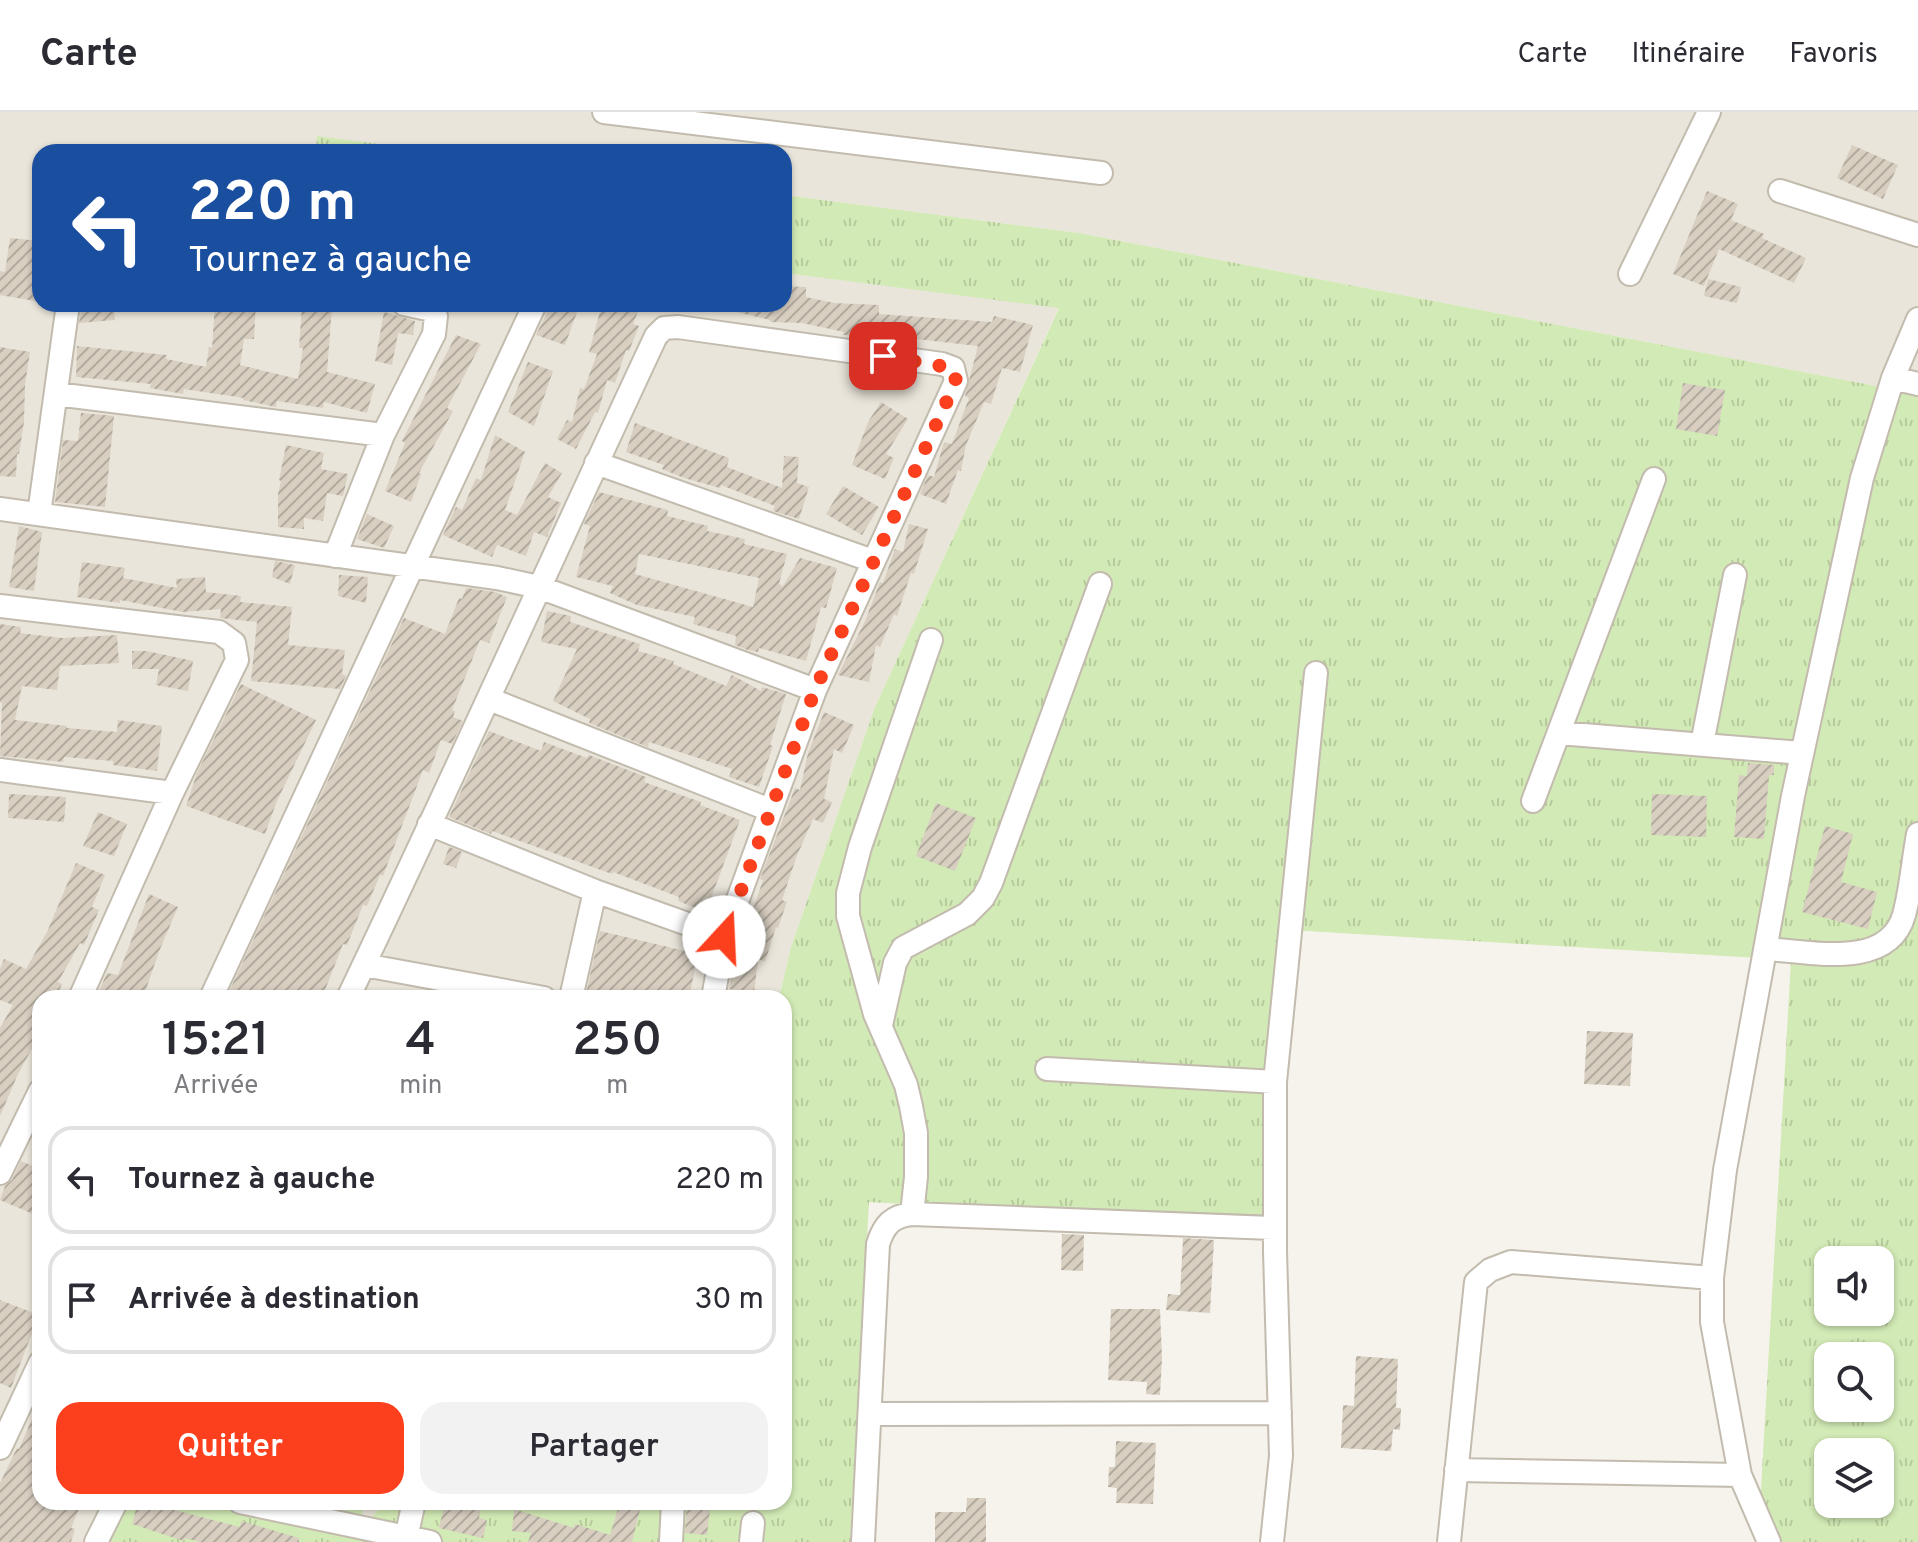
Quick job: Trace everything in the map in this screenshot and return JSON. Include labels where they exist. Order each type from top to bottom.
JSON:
[{"type":"street","points":[[604,112],[776,122],[1101,173]]},
{"type":"street","points":[[1630,274],[1709,112]]},
{"type":"street","points":[[1780,191],[1918,235]]},
{"type":"street","points":[[39,514],[67,312]]},
{"type":"street","points":[[335,556],[383,435],[434,334],[436,316],[433,312]]},
{"type":"street","points":[[215,990],[531,312]]},
{"type":"street","points":[[1769,1542],[1740,1475],[1712,1322],[1712,1278],[1725,1170],[1802,753],[1862,478],[1893,378],[1918,319]]},
{"type":"street","points":[[352,990],[656,336],[664,328],[678,327],[953,368],[956,381],[815,690],[724,937],[714,990]]},
{"type":"street","points":[[1893,378],[1918,384]]},
{"type":"street","points":[[56,394],[383,435]]},
{"type":"street","points":[[596,463],[873,561]]},
{"type":"street","points":[[1533,801],[1654,479]]},
{"type":"street","points":[[0,509],[497,578],[539,587],[815,690]]},
{"type":"street","points":[[1702,744],[1735,575]]},
{"type":"street","points":[[881,1026],[895,963],[903,948],[967,914],[983,898],[991,883],[1100,584]]},
{"type":"street","points":[[0,606],[219,632],[234,643],[237,660],[172,793],[84,990]]},
{"type":"street","points":[[912,1214],[916,1133],[906,1085],[881,1026],[848,916],[848,893],[860,847],[931,640]]},
{"type":"street","points":[[1272,1542],[1281,1456],[1275,1082],[1316,673]]},
{"type":"street","points":[[489,699],[770,810]]},
{"type":"street","points":[[1559,733],[1802,753]]},
{"type":"street","points":[[0,770],[172,793]]},
{"type":"street","points":[[429,824],[595,891],[724,937]]},
{"type":"street","points":[[1765,949],[1860,954],[1885,945],[1904,918],[1918,834]]},
{"type":"street","points":[[573,990],[595,891]]},
{"type":"street","points":[[364,965],[500,990]]},
{"type":"street","points":[[1047,1069],[1275,1082]]},
{"type":"street","points":[[0,1173],[32,1107]]},
{"type":"street","points":[[863,1542],[878,1244],[889,1222],[901,1215],[912,1214],[1275,1228]]},
{"type":"street","points":[[1449,1542],[1476,1282],[1490,1270],[1511,1262],[1712,1278]]},
{"type":"street","points":[[0,1448],[32,1380]]},
{"type":"street","points":[[871,1414],[1280,1413]]},
{"type":"street","points":[[1456,1470],[1740,1475]]},
{"type":"street","points":[[96,1542],[112,1510]]},
{"type":"street","points":[[275,1510],[406,1540],[430,1542]]},
{"type":"street","points":[[406,1540],[412,1510]]},
{"type":"street","points":[[671,1542],[673,1510]]},
{"type":"shaded area","points":[[0,112],[1918,112],[1918,394],[1079,233],[792,196],[792,144],[375,144],[318,137],[317,144],[32,144],[32,312],[792,312],[792,274],[1059,307],[875,707],[791,947],[781,990],[32,990],[32,1510],[125,1510],[110,1542],[0,1542]]},
{"type":"shaded area","points":[[362,1510],[378,1510],[358,1534]]},
{"type":"green space","points":[[317,136],[379,144],[316,144]]},
{"type":"green space","points":[[792,196],[1079,233],[1918,394],[1918,1542],[1758,1542],[1791,960],[1290,930],[1273,1226],[869,1202],[850,1542],[110,1542],[125,1510],[363,1510],[359,1532],[378,1510],[792,1510],[792,990],[781,990],[791,947],[875,707],[1059,308],[792,274]]},
{"type":"building","points":[[1852,145],[1898,165],[1883,199],[1837,178]]},
{"type":"building","points":[[1707,191],[1738,204],[1731,220],[1764,234],[1762,238],[1806,258],[1794,283],[1719,249],[1704,286],[1673,274]]},
{"type":"building","points":[[10,238],[32,240],[32,301],[0,295],[0,271],[5,272]]},
{"type":"building","points":[[1708,279],[1741,287],[1737,303],[1704,296]]},
{"type":"building","points":[[792,286],[806,287],[806,297],[834,303],[879,305],[879,314],[992,322],[994,316],[1033,325],[1020,372],[1002,368],[991,404],[984,402],[966,445],[961,471],[958,470],[946,504],[920,494],[928,475],[934,477],[944,442],[952,444],[969,398],[965,396],[978,346],[843,335],[844,332],[802,323],[736,312],[792,312]]},
{"type":"building","points":[[81,312],[114,312],[115,320],[79,323]]},
{"type":"building","points":[[214,312],[256,312],[254,339],[244,339],[240,365],[298,379],[303,348],[299,348],[302,312],[332,312],[327,372],[375,384],[367,413],[324,402],[323,408],[277,401],[276,407],[244,398],[184,389],[183,394],[150,388],[151,384],[76,377],[77,346],[167,355],[166,359],[206,367],[209,347],[212,348]]},
{"type":"building","points":[[384,312],[415,321],[413,335],[398,333],[392,365],[375,361]]},
{"type":"building","points":[[547,312],[577,312],[565,345],[536,335]]},
{"type":"building","points":[[600,312],[638,312],[633,324],[639,326],[629,351],[626,350],[615,383],[607,380],[598,413],[595,412],[576,449],[557,439],[567,420],[572,422],[580,388],[584,389],[597,354],[589,352]]},
{"type":"building","points":[[456,335],[481,344],[447,408],[453,411],[419,473],[411,502],[385,491],[405,443],[402,441]]},
{"type":"building","points":[[0,347],[30,352],[16,477],[0,476]]},
{"type":"building","points":[[528,362],[553,371],[534,426],[508,412]]},
{"type":"building","points":[[1683,383],[1725,390],[1717,436],[1676,429]]},
{"type":"building","points":[[881,402],[908,419],[886,454],[894,458],[885,479],[852,465],[868,422]]},
{"type":"building","points":[[81,413],[114,416],[105,507],[55,502],[63,440],[78,441]]},
{"type":"building","points":[[635,423],[729,458],[727,467],[782,488],[784,456],[799,457],[797,483],[809,487],[799,519],[773,511],[775,506],[721,485],[720,488],[684,478],[662,469],[664,465],[626,452]]},
{"type":"building","points":[[495,435],[525,452],[505,510],[517,515],[545,463],[562,473],[548,497],[561,503],[547,537],[534,532],[526,556],[497,545],[492,557],[443,535],[456,507],[462,510],[476,478],[481,480]]},
{"type":"building","points":[[286,445],[324,453],[321,469],[348,474],[343,496],[327,493],[323,521],[304,518],[304,529],[278,527],[279,480]]},
{"type":"building","points":[[843,486],[879,507],[862,535],[826,514]]},
{"type":"building","points":[[599,492],[668,510],[667,516],[708,526],[707,531],[745,539],[744,544],[787,554],[779,584],[783,586],[800,558],[837,568],[826,608],[821,607],[806,661],[759,648],[758,652],[748,650],[735,645],[736,636],[693,624],[695,617],[637,605],[610,593],[613,586],[576,577],[590,526],[584,524]],"holes":[[[639,554],[759,578],[753,607],[635,574]]]},
{"type":"building","points":[[367,514],[394,526],[384,548],[357,539]]},
{"type":"building","points":[[909,524],[928,529],[897,616],[894,614],[880,647],[876,645],[869,682],[838,675],[880,582],[883,583],[895,549],[903,552]]},
{"type":"building","points":[[19,526],[42,532],[34,591],[9,587]]},
{"type":"building","points":[[275,561],[295,565],[290,584],[272,577]]},
{"type":"building","points":[[82,562],[125,568],[123,578],[177,588],[176,579],[205,577],[206,592],[241,596],[240,602],[292,607],[288,645],[345,650],[342,674],[346,676],[340,689],[251,681],[257,622],[220,618],[221,609],[183,612],[120,600],[120,603],[77,597]]},
{"type":"building","points":[[339,575],[368,577],[366,603],[338,596]]},
{"type":"building","points":[[466,588],[507,597],[489,643],[480,640],[452,710],[455,711],[453,717],[463,721],[452,744],[441,740],[429,773],[423,770],[383,876],[380,875],[367,906],[363,905],[347,945],[343,944],[325,990],[230,990],[404,618],[445,634],[459,598],[462,599]]},
{"type":"building","points":[[547,611],[571,616],[570,622],[640,644],[638,651],[674,661],[673,664],[726,686],[732,675],[761,691],[762,687],[786,694],[759,787],[729,777],[732,769],[649,742],[648,747],[589,723],[590,719],[553,701],[577,649],[541,642]]},
{"type":"building","points":[[0,624],[21,627],[20,633],[62,638],[117,635],[119,663],[60,666],[57,690],[22,686],[15,720],[117,732],[118,720],[162,726],[157,771],[113,765],[113,761],[64,757],[63,762],[0,756]]},
{"type":"building","points":[[132,651],[147,651],[193,661],[188,691],[156,685],[159,669],[132,669]]},
{"type":"building","points":[[241,684],[316,720],[277,801],[265,834],[186,806],[197,773]]},
{"type":"building","points":[[824,712],[854,725],[842,753],[834,749],[824,799],[832,802],[823,823],[813,819],[796,858],[782,900],[787,902],[778,928],[765,962],[758,959],[754,990],[729,989],[733,968],[763,880],[760,879],[795,788],[800,790],[808,753]]},
{"type":"building","points":[[489,731],[541,751],[544,742],[587,758],[589,755],[646,777],[644,782],[740,820],[706,912],[678,901],[679,897],[613,872],[492,831],[491,834],[449,817]]},
{"type":"building","points":[[1748,763],[1774,765],[1774,775],[1769,775],[1764,839],[1734,837],[1739,775],[1747,776]]},
{"type":"building","points":[[9,794],[66,797],[64,822],[8,818]]},
{"type":"building","points":[[1652,794],[1707,796],[1706,837],[1651,835]]},
{"type":"building","points":[[936,803],[976,818],[955,871],[916,856]]},
{"type":"building","points":[[98,812],[127,824],[114,856],[83,846]]},
{"type":"building","points":[[1825,826],[1853,834],[1841,882],[1877,892],[1868,929],[1802,912]]},
{"type":"building","points":[[449,847],[462,852],[456,868],[443,864]]},
{"type":"building","points":[[76,863],[105,875],[92,907],[99,910],[84,945],[80,943],[58,982],[62,984],[59,990],[32,990],[32,1049],[0,1116],[0,1028],[13,1005],[0,1000],[0,969],[4,959],[26,969],[47,932]]},
{"type":"building","points":[[149,894],[178,907],[146,990],[99,990],[107,973],[118,975]]},
{"type":"building","points":[[600,931],[698,954],[691,990],[587,990]]},
{"type":"building","points":[[1587,1031],[1633,1033],[1630,1086],[1584,1084]]},
{"type":"building","points":[[21,1161],[32,1166],[32,1214],[0,1200],[5,1186],[12,1180]]},
{"type":"building","points":[[1062,1234],[1084,1235],[1083,1271],[1061,1270]]},
{"type":"building","points":[[1183,1238],[1214,1240],[1210,1313],[1166,1310],[1168,1294],[1180,1295]]},
{"type":"building","points":[[0,1300],[32,1312],[32,1333],[11,1388],[0,1383]]},
{"type":"building","points":[[1111,1309],[1160,1309],[1160,1395],[1146,1394],[1147,1382],[1108,1380]]},
{"type":"building","points":[[1356,1356],[1398,1359],[1396,1408],[1401,1408],[1400,1430],[1393,1429],[1391,1451],[1341,1448],[1343,1405],[1354,1406]]},
{"type":"building","points":[[32,1419],[32,1510],[79,1510],[71,1528],[75,1529],[71,1542],[0,1542],[0,1483]]},
{"type":"building","points":[[1116,1441],[1156,1443],[1153,1504],[1116,1503],[1117,1488],[1108,1487],[1109,1467],[1115,1467]]},
{"type":"building","points":[[967,1498],[986,1498],[986,1542],[935,1542],[935,1512],[966,1512]]},
{"type":"building","points":[[136,1510],[174,1510],[240,1527],[241,1521],[299,1538],[299,1542],[200,1542],[185,1538],[184,1541],[132,1524]]},
{"type":"building","points":[[443,1510],[480,1510],[479,1518],[487,1520],[483,1538],[439,1528]]},
{"type":"building","points":[[514,1510],[574,1528],[575,1524],[610,1535],[618,1510],[640,1510],[632,1542],[528,1542],[531,1533],[512,1531]]},
{"type":"building","points":[[686,1510],[710,1510],[707,1535],[685,1533]]},
{"type":"route","points":[[724,937],[815,690],[956,381],[953,368],[942,364],[883,356]]}]
